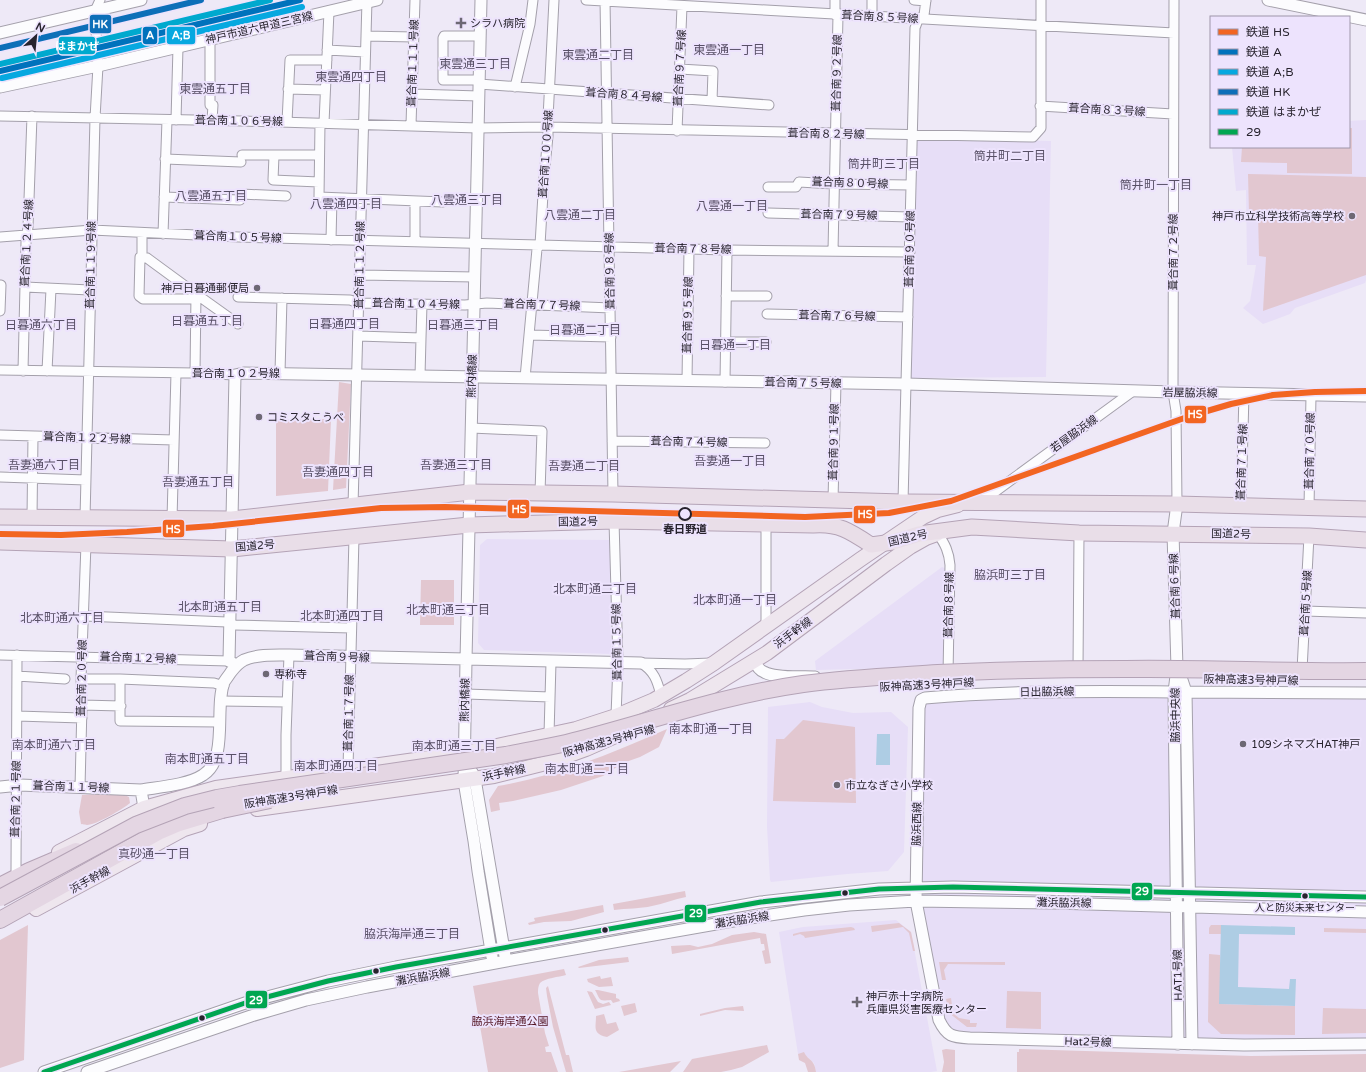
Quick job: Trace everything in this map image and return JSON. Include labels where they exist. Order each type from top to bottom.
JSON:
[{"type":"highway","points":[[0,517],[232,519],[470,492],[613,494],[902,502],[1177,504],[1366,509]]},
{"type":"highway","name":"国道2号","points":[[0,542],[232,549],[469,524],[614,521],[827,524],[841,528],[858,536],[871,545],[884,544],[919,534],[972,528],[1079,533],[1174,533],[1309,536],[1366,540]]},
{"type":"highway","name":"阪神高速3号神戸線","points":[[0,898],[136,825],[185,806],[217,798],[506,755],[573,741],[732,697],[778,688],[892,676],[992,671],[1133,669],[1366,671]]},
{"type":"highway","name":"阪神高速3号神戸線","points":[[0,920],[142,840],[179,823],[222,810],[254,802],[493,767],[543,758],[614,741],[673,723],[742,705],[807,694],[924,684],[1064,679],[1366,681]]},
{"type":"highway","points":[[0,909],[132,838],[179,823]]},
{"type":"highway","points":[[0,886],[62,856],[118,834]]},
{"type":"main road","name":"浜手幹線","points":[[0,878],[40,861],[144,808],[216,788],[465,753],[576,729],[616,716],[661,695],[714,663],[923,517],[950,506],[975,502]]},
{"type":"main road","name":"浜手幹線","points":[[0,928],[184,829],[226,814],[285,804],[494,776],[550,762],[586,749],[690,700],[772,649],[910,547],[926,538],[938,534],[972,528]]},
{"type":"street","points":[[95,11],[100,0]]},
{"type":"street","points":[[0,33],[141,0]]},
{"type":"street","name":"葺合南１１１号線","points":[[411,125],[415,0]]},
{"type":"street","name":"熊内橋線","points":[[481,0],[465,753],[494,964]]},
{"type":"street","points":[[515,87],[530,24],[533,0]]},
{"type":"street","name":"葺合南１００号線","points":[[525,378],[537,249],[540,246],[548,127],[554,0]]},
{"type":"street","name":"葺合南８５号線","points":[[586,0],[918,20],[1174,33]]},
{"type":"street","name":"葺合南９８号線","points":[[605,0],[613,494]]},
{"type":"street","name":"葺合南９２号線","points":[[833,251],[836,134],[835,0]]},
{"type":"street","points":[[872,0],[872,17]]},
{"type":"street","points":[[914,0],[926,0]]},
{"type":"street","name":"葺合南９０号線","points":[[902,502],[915,28],[918,20],[924,15],[926,0]]},
{"type":"street","name":"葺合南８２号線","points":[[478,128],[548,127],[1033,137],[1041,128],[1042,0]]},
{"type":"street","name":"葺合南７２号線","points":[[1174,0],[1173,392],[1176,411],[1177,504]]},
{"type":"street","name":"神戸市道六甲道三宮線","points":[[0,87],[210,40],[370,1]]},
{"type":"street","name":"葺合南１１２号線","points":[[353,506],[360,302],[363,124],[366,36],[370,1]]},
{"type":"street","points":[[1274,1],[1347,16]]},
{"type":"street","name":"葺合南９７号線","points":[[677,130],[682,6]]},
{"type":"street","name":"葺合南１１９号線","points":[[84,518],[95,118],[98,66],[95,11]]},
{"type":"street","points":[[329,11],[325,90],[319,154],[319,197],[443,202]]},
{"type":"street","points":[[1350,17],[1366,20]]},
{"type":"street","points":[[366,36],[414,37]]},
{"type":"street","points":[[479,87],[443,80],[443,38],[444,36],[480,36]]},
{"type":"street","points":[[210,40],[210,105],[213,105],[212,120]]},
{"type":"street","points":[[176,120],[178,47]]},
{"type":"street","points":[[327,50],[366,52]]},
{"type":"street","points":[[287,122],[290,60],[327,60]]},
{"type":"street","points":[[680,69],[713,71],[712,101]]},
{"type":"street","points":[[412,94],[479,87]]},
{"type":"street","name":"葺合南８４号線","points":[[479,87],[515,87],[770,105]]},
{"type":"street","points":[[288,89],[325,90]]},
{"type":"street","name":"葺合南８３号線","points":[[1040,106],[1174,114]]},
{"type":"street","name":"葺合南１０６号線","points":[[0,116],[212,120],[478,128]]},
{"type":"street","name":"葺合南１２４号線","points":[[23,371],[26,242],[32,116]]},
{"type":"street","points":[[163,234],[167,120]]},
{"type":"street","points":[[165,159],[242,158],[274,155],[319,154]]},
{"type":"street","points":[[272,195],[274,180],[274,155]]},
{"type":"street","points":[[274,180],[319,182]]},
{"type":"street","name":"葺合南８０号線","points":[[768,187],[796,187],[799,182],[911,185]]},
{"type":"street","points":[[164,197],[286,196]]},
{"type":"street","points":[[331,240],[332,198]]},
{"type":"street","points":[[415,201],[415,241]]},
{"type":"street","name":"葺合南７９号線","points":[[768,213],[910,216]]},
{"type":"street","name":"葺合南１０５号線","points":[[0,237],[92,230],[331,240],[476,243]]},
{"type":"street","points":[[142,233],[139,296],[143,299],[196,297]]},
{"type":"street","name":"葺合南７８号線","points":[[476,243],[540,246],[727,250],[910,252]]},
{"type":"street","name":"葺合南９５号線","points":[[687,381],[689,249]]},
{"type":"street","points":[[725,382],[727,250]]},
{"type":"street","points":[[142,257],[147,258],[196,297],[238,324]]},
{"type":"street","points":[[360,275],[474,277]]},
{"type":"street","points":[[0,311],[1,285]]},
{"type":"street","points":[[25,288],[90,290]]},
{"type":"street","points":[[47,371],[51,289]]},
{"type":"street","points":[[726,296],[767,296]]},
{"type":"street","points":[[194,373],[196,297]]},
{"type":"street","name":"葺合南１０４号線","points":[[238,297],[350,300],[360,302],[422,304],[474,304]]},
{"type":"street","points":[[280,373],[282,298]]},
{"type":"street","points":[[420,376],[422,304]]},
{"type":"street","name":"葺合南７７号線","points":[[474,304],[533,304],[611,308]]},
{"type":"street","name":"葺合南７６号線","points":[[767,314],[908,317]]},
{"type":"street","points":[[529,335],[611,337]]},
{"type":"street","points":[[358,336],[421,338]]},
{"type":"street","points":[[725,342],[766,342]]},
{"type":"street","name":"葺合南１０２号線","points":[[0,370],[235,375],[244,373],[280,373],[472,377]]},
{"type":"street","points":[[172,519],[176,373]]},
{"type":"street","points":[[144,808],[141,790],[170,786],[204,775],[213,765],[218,751],[220,701],[224,682],[232,663],[230,623],[235,375]]},
{"type":"street","name":"葺合南７５号線","points":[[472,377],[906,384],[1134,391]]},
{"type":"street","name":"葺合南９１号線","points":[[833,500],[836,383]]},
{"type":"street","name":"岩屋脇浜線","points":[[1134,391],[1366,396]]},
{"type":"street","name":"若屋脇浜線","points":[[975,502],[996,491],[1134,391]]},
{"type":"street","name":"葺合南７１号線","points":[[1240,506],[1244,394]]},
{"type":"street","name":"葺合南７０号線","points":[[1309,508],[1311,395]]},
{"type":"street","points":[[471,428],[542,431],[540,493]]},
{"type":"street","name":"葺合南１２２号線","points":[[0,435],[174,440]]},
{"type":"street","points":[[32,518],[33,436]]},
{"type":"street","name":"葺合南７４号線","points":[[612,441],[766,443]]},
{"type":"street","points":[[0,478],[86,480]]},
{"type":"street","name":"葺合南６号線","points":[[1177,504],[1174,533],[1177,668]]},
{"type":"street","name":"葺合南１５号線","points":[[614,521],[618,663],[616,716]]},
{"type":"street","points":[[766,523],[766,626]]},
{"type":"street","points":[[1078,669],[1079,533]]},
{"type":"street","name":"葺合南８号線","points":[[938,534],[945,544],[949,554],[950,565],[948,679]]},
{"type":"street","name":"葺合南１７号線","points":[[348,769],[354,536]]},
{"type":"street","points":[[858,536],[865,551],[861,559]]},
{"type":"street","name":"葺合南５号線","points":[[1302,670],[1309,536]]},
{"type":"street","name":"葺合南２０号線","points":[[80,788],[82,718],[81,679],[86,544]]},
{"type":"street","points":[[1305,611],[1366,613]]},
{"type":"street","points":[[84,616],[227,622],[234,625],[351,628]]},
{"type":"street","name":"葺合南１２号線","points":[[0,655],[232,663]]},
{"type":"street","name":"葺合南２１号線","points":[[16,870],[17,655]]},
{"type":"street","points":[[286,778],[289,655]]},
{"type":"street","name":"葺合南９号線","points":[[232,663],[261,656],[289,655],[550,662],[714,663]]},
{"type":"street","points":[[754,660],[757,667],[764,672],[783,676],[861,678],[948,679],[1071,674],[1078,669],[1177,668],[1366,671]]},
{"type":"street","points":[[549,735],[550,662]]},
{"type":"street","points":[[641,663],[650,669],[658,682],[661,695]]},
{"type":"street","name":"脇浜中央線","points":[[1177,668],[1186,692],[1189,907]]},
{"type":"street","name":"脇浜中央線","points":[[1177,668],[1174,692],[1177,907]]},
{"type":"street","points":[[17,676],[65,679]]},
{"type":"street","points":[[81,679],[214,683],[224,686]]},
{"type":"street","points":[[120,679],[120,721],[219,722]]},
{"type":"street","name":"日出脇浜線","points":[[921,700],[925,698],[983,694],[1058,692],[1174,692]]},
{"type":"street","points":[[1186,692],[1366,693]]},
{"type":"street","points":[[466,694],[550,697]]},
{"type":"street","name":"脇浜西線","points":[[916,901],[919,716],[921,700]]},
{"type":"street","points":[[220,701],[287,702]]},
{"type":"street","points":[[82,705],[120,706]]},
{"type":"street","points":[[17,716],[82,718]]},
{"type":"street","name":"熊内橋線","points":[[469,780],[506,961]]},
{"type":"street","name":"葺合南１１号線","points":[[0,787],[16,786],[141,790]]},
{"type":"street","name":"灘浜脇浜線","points":[[44,1072],[220,1011],[328,980],[761,902],[838,892],[916,887],[1366,897]]},
{"type":"street","name":"灘浜脇浜線","points":[[87,1072],[251,1016],[306,1000],[374,985],[750,918],[849,906],[916,901],[1366,912]]},
{"type":"street","name":"Hat2号線","points":[[916,901],[939,1020],[944,1029],[954,1037],[1178,1044],[1366,1044]]},
{"type":"street","name":"HAT1号線","points":[[1177,907],[1178,1044]]},
{"type":"street","name":"HAT1号線","points":[[1189,907],[1192,1044]]},
{"type":"shaded area","points":[[1366,120],[1365,283],[1295,308],[1290,314],[1263,324],[1243,308],[1250,301],[1256,265],[1247,265],[1246,190],[1236,191],[1232,148],[1350,148],[1350,121]]},
{"type":"shaded area","points":[[915,138],[1051,141],[1046,377],[911,378]]},
{"type":"shaded area","points":[[487,539],[610,540],[611,654],[484,650],[478,643],[480,545]]},
{"type":"shaded area","points":[[942,567],[947,569],[944,663],[941,667],[816,670],[815,661]]},
{"type":"shaded area","points":[[1058,692],[1366,693],[1366,1044],[983,1038],[944,1029],[916,901],[919,708],[925,698]]},
{"type":"shaded area","name":"市立なぎさ小学校","points":[[810,702],[822,707],[853,713],[891,712],[908,727],[904,852],[888,871],[771,882],[770,880],[767,827],[768,707]]},
{"type":"shaded area","name":"神戸赤十字病院 兵庫県災害医療センター","points":[[896,920],[911,932],[937,1071],[816,1072],[814,1063],[804,1053],[798,1054],[779,932],[803,927]]},
{"type":"green space","points":[[1350,128],[1352,128],[1352,174],[1287,173],[1287,163],[1241,162],[1242,148],[1350,148]]},
{"type":"green space","points":[[1248,174],[1366,177],[1366,275],[1263,311],[1266,257],[1259,256],[1258,214],[1249,213]]},
{"type":"green space","points":[[339,382],[351,384],[346,488],[333,490]]},
{"type":"green space","points":[[276,419],[331,419],[328,491],[276,496]]},
{"type":"green space","points":[[421,580],[454,580],[454,625],[420,625]]},
{"type":"green space","points":[[803,720],[855,727],[856,803],[773,801],[776,739],[784,739]]},
{"type":"green space","points":[[667,729],[659,747],[640,757],[623,763],[603,776],[561,790],[499,803],[500,810],[491,812],[489,800],[498,786],[520,782],[584,763]]},
{"type":"green space","points":[[120,793],[129,797],[130,803],[103,820],[87,825],[81,824],[79,812],[82,795]]},
{"type":"green space","points":[[685,891],[686,897],[661,904],[643,908],[614,910],[613,904]]},
{"type":"green space","points":[[603,905],[604,912],[571,921],[544,922],[529,925],[528,923],[535,921],[534,918]]},
{"type":"green space","points":[[899,923],[911,932],[915,951],[913,951],[909,933],[903,927],[872,932],[871,926]]},
{"type":"green space","points":[[28,925],[24,1060],[0,1068],[0,940]]},
{"type":"green space","points":[[1211,925],[1221,925],[1221,934],[1209,934],[1209,928]]},
{"type":"green space","points":[[851,927],[855,930],[805,938],[800,934],[793,936],[793,934],[801,932]]},
{"type":"green space","points":[[1324,928],[1366,929],[1366,933],[1324,932]]},
{"type":"green space","points":[[754,932],[766,934],[771,963],[765,964],[762,951],[765,950],[764,944],[761,944],[760,938],[672,954],[671,946],[690,945],[698,947],[712,944],[732,935]]},
{"type":"green space","points":[[1209,954],[1220,955],[1220,1004],[1295,1006],[1295,1035],[1221,1034],[1208,1022]]},
{"type":"green space","points":[[628,957],[629,962],[578,967],[599,960]]},
{"type":"green space","points":[[939,962],[1005,962],[1005,965],[948,964],[944,970],[946,980],[942,980]]},
{"type":"green space","name":"脇浜海岸通公園","points":[[564,969],[566,975],[542,981],[539,984],[538,989],[545,1033],[549,1046],[545,1047],[546,1052],[551,1052],[558,1072],[488,1072],[473,986]]},
{"type":"green space","points":[[600,976],[601,979],[611,977],[613,986],[599,987],[588,982],[587,979]]},
{"type":"green space","points":[[548,986],[566,1055],[569,1055],[573,1072],[566,1072],[553,1027],[546,988]]},
{"type":"green space","points":[[595,990],[616,994],[616,998],[620,1001],[613,1003],[611,1000],[600,1000]]},
{"type":"green space","points":[[587,991],[592,992],[598,1002],[603,1004],[609,1002],[611,1005],[595,1009]]},
{"type":"green space","points":[[1007,991],[1041,992],[1041,1029],[1006,1028]]},
{"type":"green space","points":[[951,998],[953,1013],[959,1018],[970,1020],[970,1023],[977,1023],[976,1027],[967,1027],[949,1013],[946,999]]},
{"type":"green space","points":[[635,1003],[637,1012],[624,1016],[621,1006]]},
{"type":"green space","points":[[743,1006],[744,1011],[725,1010],[700,1016],[700,1014],[725,1008]]},
{"type":"green space","points":[[1323,1008],[1366,1009],[1366,1033],[1322,1034]]},
{"type":"green space","points":[[604,1014],[607,1024],[616,1022],[619,1030],[607,1037],[602,1036],[596,1030],[596,1016]]},
{"type":"green space","points":[[767,1045],[769,1052],[742,1067],[721,1072],[683,1072],[692,1059]]},
{"type":"green space","points":[[1019,1049],[1251,1056],[1366,1054],[1366,1072],[1017,1072],[1017,1052],[1019,1052]]},
{"type":"green space","points":[[942,1050],[955,1050],[955,1072],[942,1072],[944,1062]]},
{"type":"green space","points":[[804,1052],[813,1062],[816,1072],[808,1072],[805,1063],[799,1060],[798,1054]]},
{"type":"green space","points":[[681,1061],[670,1072],[619,1072]]},
{"type":"water","points":[[877,734],[890,734],[890,765],[876,765]]},
{"type":"water","points":[[1221,925],[1295,927],[1295,935],[1239,934],[1238,987],[1289,989],[1290,979],[1296,979],[1295,1006],[1219,1004]]},
{"type":"rail line","name":"HK","points":[[0,48],[201,0]]},
{"type":"rail line","name":"はまかぜ","points":[[0,64],[270,0]]},
{"type":"rail line","name":"A","points":[[0,71],[300,0]]},
{"type":"rail line","name":"A;B","points":[[2,78],[302,7]]},
{"type":"rail line","name":"HS","points":[[0,534],[61,535],[127,532],[213,526],[381,508],[445,507],[805,517],[889,513],[951,501],[1190,416],[1231,404],[1273,395],[1366,391]]},
{"type":"transit line","name":"29","points":[[44,1072],[248,1002],[328,981],[396,967],[761,902],[879,889],[953,887],[1366,897]]},
{"type":"place","name":"シラハ病院","points":[[461,23]]},
{"type":"place","name":"神戸市立科学技術高等学校","points":[[1352,216]]},
{"type":"place","name":"神戸日暮通郵便局","points":[[257,288]]},
{"type":"place","name":"コミスタこうべ","points":[[259,417]]},
{"type":"place","name":"春日野道","points":[[685,514]]},
{"type":"place","name":"専称寺","points":[[266,674]]},
{"type":"place","name":"109シネマズHAT神戸","points":[[1243,744]]},
{"type":"place","name":"市立なぎさ小学校","points":[[837,785]]},
{"type":"place","name":"人と防災未来センター","points":[[1305,896]]},
{"type":"place","name":"神戸赤十字病院 兵庫県災害医療センター","points":[[857,1002]]},
{"type":"district","name":"東雲通一丁目","points":[[729,50]]},
{"type":"district","name":"東雲通二丁目","points":[[598,55]]},
{"type":"district","name":"東雲通三丁目","points":[[475,64]]},
{"type":"district","name":"東雲通四丁目","points":[[351,77]]},
{"type":"district","name":"東雲通五丁目","points":[[215,89]]},
{"type":"district","name":"筒井町二丁目","points":[[1010,156]]},
{"type":"district","name":"筒井町三丁目","points":[[884,164]]},
{"type":"district","name":"筒井町一丁目","points":[[1156,185]]},
{"type":"district","name":"八雲通五丁目","points":[[211,196]]},
{"type":"district","name":"八雲通三丁目","points":[[467,200]]},
{"type":"district","name":"八雲通四丁目","points":[[346,204]]},
{"type":"district","name":"八雲通一丁目","points":[[732,206]]},
{"type":"district","name":"八雲通二丁目","points":[[580,215]]},
{"type":"district","name":"日暮通五丁目","points":[[207,321]]},
{"type":"district","name":"日暮通四丁目","points":[[344,324]]},
{"type":"district","name":"日暮通六丁目","points":[[41,325]]},
{"type":"district","name":"日暮通三丁目","points":[[463,325]]},
{"type":"district","name":"日暮通二丁目","points":[[585,330]]},
{"type":"district","name":"日暮通一丁目","points":[[735,345]]},
{"type":"district","name":"吾妻通一丁目","points":[[730,461]]},
{"type":"district","name":"吾妻通六丁目","points":[[44,465]]},
{"type":"district","name":"吾妻通三丁目","points":[[456,465]]},
{"type":"district","name":"吾妻通二丁目","points":[[584,466]]},
{"type":"district","name":"吾妻通四丁目","points":[[338,472]]},
{"type":"district","name":"吾妻通五丁目","points":[[198,482]]},
{"type":"district","name":"脇浜町三丁目","points":[[1010,575]]},
{"type":"district","name":"北本町通二丁目","points":[[595,589]]},
{"type":"district","name":"北本町通一丁目","points":[[735,600]]},
{"type":"district","name":"北本町通五丁目","points":[[220,607]]},
{"type":"district","name":"北本町通三丁目","points":[[448,610]]},
{"type":"district","name":"北本町通四丁目","points":[[342,616]]},
{"type":"district","name":"北本町通六丁目","points":[[62,618]]},
{"type":"district","name":"南本町通一丁目","points":[[711,729]]},
{"type":"district","name":"南本町通六丁目","points":[[54,745]]},
{"type":"district","name":"南本町通三丁目","points":[[454,746]]},
{"type":"district","name":"南本町通五丁目","points":[[207,759]]},
{"type":"district","name":"南本町通四丁目","points":[[336,766]]},
{"type":"district","name":"南本町通二丁目","points":[[587,769]]},
{"type":"district","name":"真砂通一丁目","points":[[154,854]]},
{"type":"district","name":"脇浜海岸通三丁目","points":[[412,934]]}]
